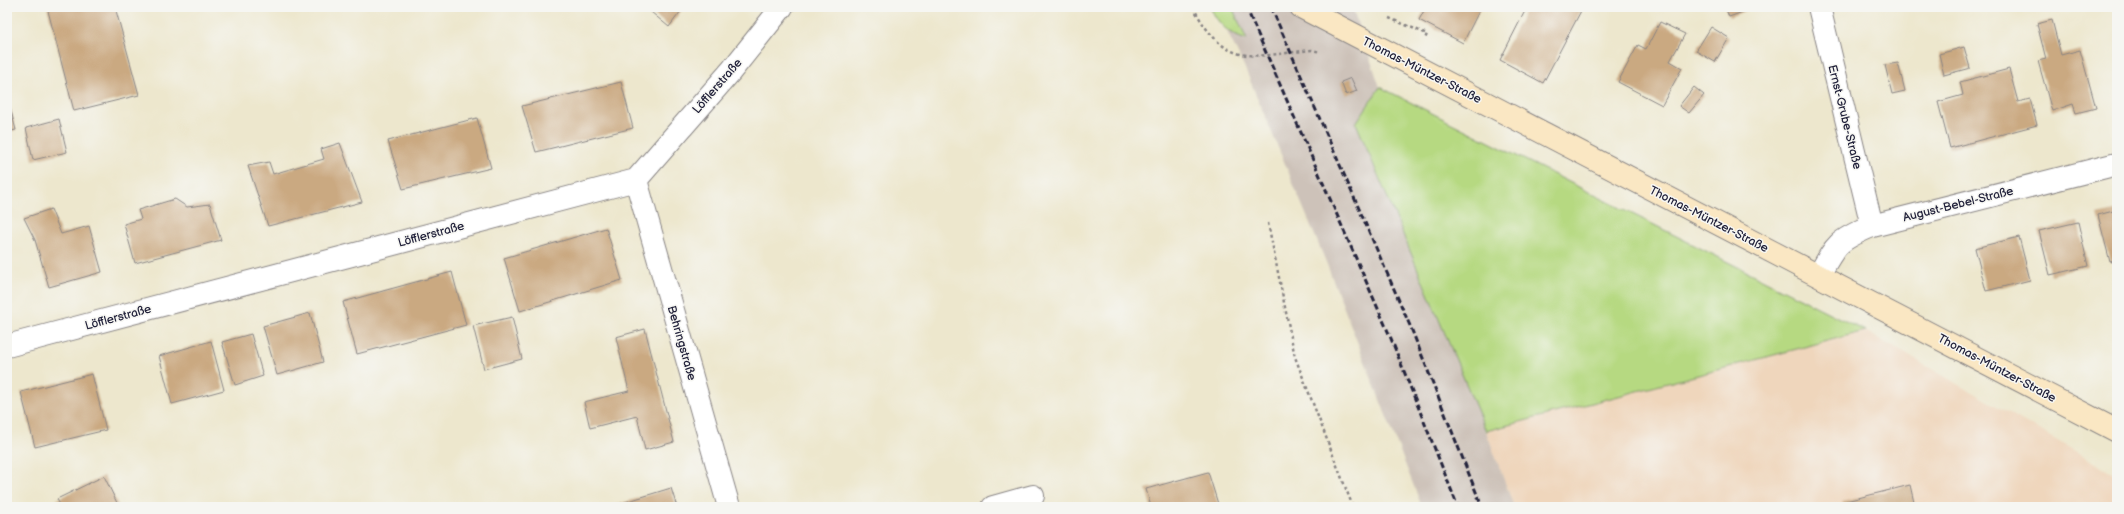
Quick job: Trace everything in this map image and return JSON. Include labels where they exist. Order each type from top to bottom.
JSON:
[{"type":"main road","name":"Thomas-Müntzer-Straße","points":[[1301,7],[2117,431]]},
{"type":"street","name":"Löfflerstraße","points":[[7,346],[636,180],[731,71],[782,7]]},
{"type":"street","name":"Ernst-Grube-Straße","points":[[1818,7],[1872,226]]},
{"type":"street","name":"August-Bebel-Straße","points":[[1819,275],[1833,250],[1847,236],[1872,226],[2117,164]]},
{"type":"street","name":"Behringstraße","points":[[636,180],[729,507]]},
{"type":"street","points":[[993,507],[1033,496]]},
{"type":"path","points":[[1193,7],[1203,25],[1214,39],[1228,50],[1244,56],[1312,50],[1325,53]]},
{"type":"path","points":[[1268,224],[1295,356],[1353,507]]},
{"type":"shaded area","points":[[1215,7],[1352,7],[1380,87],[1356,123],[1486,431],[1514,507],[1422,507],[1326,262],[1244,66]]},
{"type":"shaded area","points":[[1865,331],[2117,475],[2117,507],[1514,507],[1486,431]]},
{"type":"green space","points":[[1210,7],[1232,7],[1247,40],[1229,32],[1220,24]]},
{"type":"green space","points":[[1380,87],[1865,331],[1486,431],[1356,123]]},
{"type":"building","points":[[47,7],[115,7],[139,95],[74,111]]},
{"type":"building","points":[[645,7],[684,7],[669,27]]},
{"type":"building","points":[[1426,7],[1477,7],[1480,9],[1463,43],[1419,20]]},
{"type":"building","points":[[1527,7],[1583,7],[1543,83],[1500,60]]},
{"type":"building","points":[[1725,7],[1756,7],[1729,17]]},
{"type":"building","points":[[2052,20],[2061,55],[2080,50],[2096,108],[2076,113],[2073,104],[2052,111],[2038,61],[2046,59],[2037,24]]},
{"type":"building","points":[[1660,22],[1685,34],[1670,61],[1682,68],[1662,105],[1618,82],[1638,45],[1646,49]]},
{"type":"building","points":[[1711,27],[1729,38],[1715,62],[1696,51]]},
{"type":"building","points":[[1964,47],[1970,68],[1944,75],[1939,54]]},
{"type":"building","points":[[1898,63],[1905,91],[1892,94],[1885,65]]},
{"type":"building","points":[[2009,69],[2018,102],[2030,99],[2037,125],[1950,148],[1938,102],[1963,95],[1960,82]]},
{"type":"building","points":[[1351,78],[1357,91],[1346,95],[1341,82]]},
{"type":"building","points":[[621,82],[633,128],[536,152],[522,106]]},
{"type":"building","points":[[1694,87],[1704,95],[1689,113],[1679,106]]},
{"type":"building","points":[[7,96],[16,130],[7,132]]},
{"type":"building","points":[[477,118],[491,168],[403,189],[388,141]]},
{"type":"building","points":[[59,119],[67,152],[33,160],[26,128]]},
{"type":"building","points":[[340,143],[362,202],[268,226],[248,166],[269,162],[273,174],[324,159],[321,149]]},
{"type":"building","points":[[175,199],[187,207],[210,204],[221,240],[135,263],[124,224],[141,219],[138,210]]},
{"type":"building","points":[[51,209],[61,234],[89,226],[102,272],[49,287],[35,240],[24,218]]},
{"type":"building","points":[[2117,210],[2117,260],[2110,262],[2098,215]]},
{"type":"building","points":[[2078,222],[2088,266],[2050,275],[2039,231]]},
{"type":"building","points":[[606,228],[622,280],[520,311],[504,258]]},
{"type":"building","points":[[2019,237],[2030,280],[1986,291],[1975,248]]},
{"type":"building","points":[[452,272],[466,325],[357,354],[343,302]]},
{"type":"building","points":[[310,313],[323,362],[277,375],[263,326]]},
{"type":"building","points":[[512,317],[522,359],[484,369],[473,326]]},
{"type":"building","points":[[645,329],[674,442],[645,450],[637,416],[590,428],[584,402],[629,391],[616,337]]},
{"type":"building","points":[[251,334],[263,376],[235,385],[222,342]]},
{"type":"building","points":[[211,341],[224,390],[172,404],[159,356]]},
{"type":"building","points":[[92,374],[106,430],[35,447],[21,392]]},
{"type":"building","points":[[1208,472],[1219,507],[1151,507],[1146,489]]},
{"type":"building","points":[[104,476],[119,507],[61,507],[57,499]]},
{"type":"building","points":[[1910,485],[1915,507],[1843,507],[1842,502]]},
{"type":"building","points":[[671,488],[677,507],[609,507]]},
{"type":"railway","points":[[1246,7],[1390,336],[1458,507]]},
{"type":"railway","points":[[1271,7],[1411,328],[1482,507]]}]
